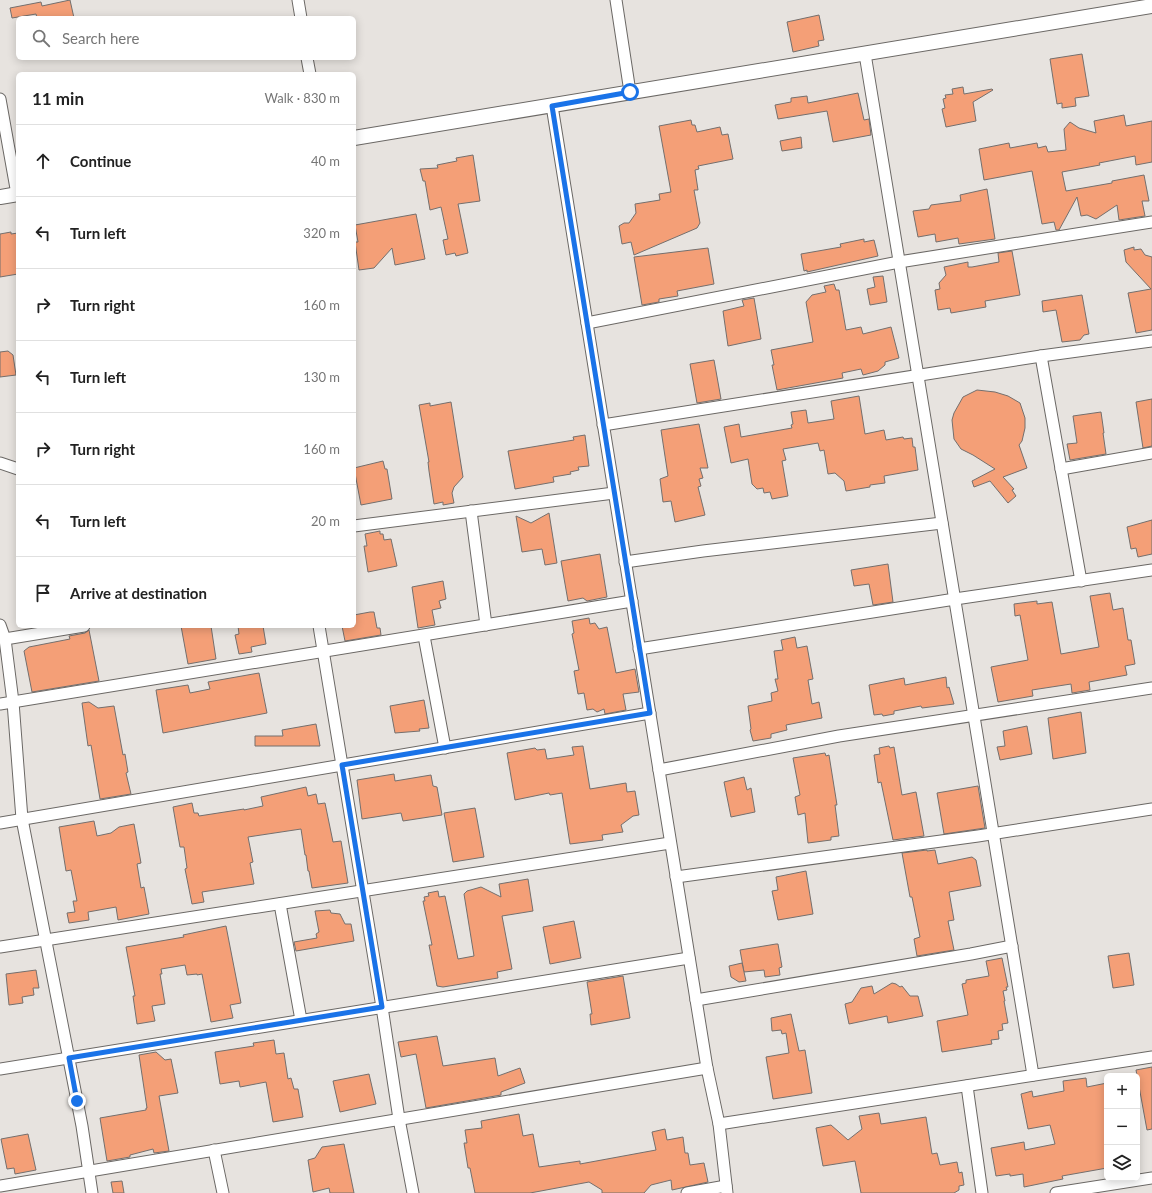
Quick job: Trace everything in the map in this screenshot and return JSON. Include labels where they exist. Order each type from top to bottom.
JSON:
[{"type":"street","points":[[298,0],[301,16]]},
{"type":"street","points":[[616,0],[630,92]]},
{"type":"street","points":[[356,138],[1152,6]]},
{"type":"street","points":[[865,54],[1033,1075]]},
{"type":"street","points":[[307,60],[310,72]]},
{"type":"street","points":[[0,99],[16,183]]},
{"type":"street","points":[[552,106],[670,843],[707,1068],[719,1124],[726,1190],[687,1193]]},
{"type":"street","points":[[0,197],[16,194]]},
{"type":"street","points":[[587,323],[899,262],[1152,222]]},
{"type":"street","points":[[603,425],[1041,356],[1152,341]]},
{"type":"street","points":[[1041,356],[1081,581]]},
{"type":"street","points":[[1061,469],[1152,453]]},
{"type":"street","points":[[0,463],[16,468]]},
{"type":"street","points":[[356,526],[614,493]]},
{"type":"street","points":[[471,511],[486,625]]},
{"type":"street","points":[[625,562],[704,551],[942,523]]},
{"type":"street","points":[[639,649],[955,599],[1152,570]]},
{"type":"street","points":[[0,704],[632,602]]},
{"type":"street","points":[[0,625],[5,639],[13,702],[22,819],[82,1126],[92,1193]]},
{"type":"street","points":[[5,639],[72,628]]},
{"type":"street","points":[[319,628],[399,1119],[413,1193]]},
{"type":"street","points":[[424,636],[446,748]]},
{"type":"street","points":[[659,770],[839,736],[1152,688]]},
{"type":"street","points":[[0,823],[650,713]]},
{"type":"street","points":[[676,877],[994,833],[1152,809]]},
{"type":"street","points":[[0,947],[670,843]]},
{"type":"street","points":[[280,904],[301,1020]]},
{"type":"street","points":[[696,1000],[1012,946]]},
{"type":"street","points":[[0,1069],[689,958]]},
{"type":"street","points":[[719,1124],[1152,1057]]},
{"type":"street","points":[[0,1186],[707,1068]]},
{"type":"street","points":[[967,1086],[982,1193]]},
{"type":"street","points":[[214,1150],[223,1193]]},
{"type":"street","points":[[1056,1193],[1152,1178]]},
{"type":"building","points":[[70,0],[74,16],[36,16],[36,14],[16,16],[12,18],[10,8],[41,2],[42,6]]},
{"type":"building","points":[[819,15],[824,40],[818,41],[819,46],[793,52],[787,22]]},
{"type":"building","points":[[1082,54],[1089,96],[1075,98],[1076,106],[1062,108],[1062,103],[1057,104],[1050,59]]},
{"type":"building","points":[[963,87],[964,94],[993,90],[973,102],[976,121],[946,127],[942,109],[945,108],[943,99],[946,98],[945,95],[953,94],[952,89]]},
{"type":"building","points":[[858,93],[864,120],[869,119],[871,135],[833,142],[827,111],[778,119],[775,105],[791,102],[791,98],[807,96],[808,103]]},
{"type":"building","points":[[1124,115],[1126,126],[1152,121],[1152,162],[1136,165],[1135,156],[1099,163],[1100,165],[1062,172],[1066,191],[1112,183],[1112,181],[1144,175],[1149,201],[1142,201],[1145,216],[1119,220],[1117,205],[1096,219],[1087,215],[1081,216],[1077,197],[1059,230],[1056,230],[1054,222],[1042,224],[1032,171],[984,180],[979,149],[1009,143],[1010,148],[1037,143],[1038,148],[1046,146],[1048,152],[1066,150],[1064,129],[1070,122],[1079,128],[1096,133],[1094,121]]},
{"type":"building","points":[[691,120],[692,125],[695,125],[697,132],[720,127],[722,135],[728,134],[733,159],[698,166],[699,169],[695,170],[698,190],[694,190],[700,223],[697,228],[634,255],[631,242],[622,244],[619,226],[624,223],[629,223],[636,213],[635,204],[660,200],[659,194],[671,192],[659,126]]},
{"type":"building","points":[[801,137],[802,148],[782,151],[780,141]]},
{"type":"building","points":[[473,155],[480,201],[458,204],[468,253],[456,256],[455,253],[446,255],[443,240],[448,239],[441,207],[430,210],[425,181],[423,181],[420,169],[438,168],[437,165],[457,161],[456,158]]},
{"type":"building","points":[[987,189],[995,239],[959,244],[958,238],[936,242],[935,234],[918,237],[913,211],[929,209],[931,205],[961,201],[960,195]]},
{"type":"building","points":[[416,214],[425,259],[395,265],[392,248],[374,268],[359,270],[356,249],[356,242],[358,242],[356,225]]},
{"type":"building","points":[[11,232],[11,234],[16,233],[16,274],[0,277],[0,234]]},
{"type":"building","points":[[864,239],[864,242],[874,240],[878,256],[807,272],[807,270],[804,271],[801,254],[841,247],[840,244]]},
{"type":"building","points":[[1134,247],[1134,250],[1141,249],[1145,255],[1152,257],[1152,330],[1136,333],[1128,293],[1151,289],[1126,262],[1124,250]]},
{"type":"building","points":[[708,248],[714,284],[677,291],[678,296],[659,299],[659,302],[642,305],[634,257]]},
{"type":"building","points":[[1012,251],[1020,295],[985,301],[986,307],[951,313],[950,308],[938,310],[935,290],[940,289],[939,283],[946,275],[944,267],[968,262],[968,267],[972,267],[999,262],[998,253]]},
{"type":"building","points":[[883,276],[887,302],[870,305],[867,289],[875,287],[873,277]]},
{"type":"building","points":[[834,284],[836,290],[839,290],[846,330],[861,327],[863,334],[891,327],[899,358],[885,362],[885,365],[878,371],[863,375],[861,369],[842,373],[843,378],[777,390],[772,365],[774,365],[771,350],[813,342],[806,302],[812,295],[826,292],[824,286]]},
{"type":"building","points":[[1082,295],[1089,334],[1084,335],[1080,340],[1062,342],[1056,310],[1043,312],[1042,301]]},
{"type":"building","points":[[754,298],[761,339],[728,346],[723,311],[744,306],[742,300]]},
{"type":"building","points":[[8,351],[13,355],[16,375],[0,377],[0,352]]},
{"type":"building","points":[[714,360],[721,399],[697,403],[690,364]]},
{"type":"building","points":[[977,390],[995,392],[1008,396],[1020,403],[1025,418],[1025,428],[1022,441],[1019,445],[1027,468],[1003,477],[1014,489],[1012,490],[1016,496],[1008,503],[990,481],[974,487],[972,481],[995,469],[961,449],[954,439],[952,420],[954,413],[963,397]]},
{"type":"building","points":[[859,396],[865,434],[884,430],[886,440],[903,437],[904,439],[912,438],[913,447],[915,447],[918,470],[884,476],[885,483],[846,491],[844,481],[835,473],[828,474],[824,450],[820,451],[818,443],[783,449],[786,460],[782,461],[788,496],[772,499],[770,492],[764,493],[763,488],[757,489],[752,484],[748,459],[731,463],[724,427],[739,424],[741,437],[792,428],[791,425],[793,424],[791,412],[806,410],[808,423],[834,419],[831,401]]},
{"type":"building","points":[[1152,399],[1152,446],[1143,448],[1136,402]]},
{"type":"building","points":[[451,402],[463,477],[454,487],[452,493],[454,503],[443,505],[443,502],[434,504],[429,462],[419,405],[430,403],[430,406]]},
{"type":"building","points":[[1101,412],[1106,454],[1070,460],[1067,444],[1077,443],[1073,416]]},
{"type":"building","points":[[699,424],[708,468],[700,468],[703,478],[699,479],[701,486],[698,487],[705,515],[675,522],[671,501],[663,502],[660,479],[668,476],[661,430]]},
{"type":"building","points":[[585,435],[589,466],[578,467],[579,470],[570,472],[571,474],[553,477],[554,482],[515,489],[508,451],[574,440],[573,437]]},
{"type":"building","points":[[383,461],[385,469],[387,469],[392,499],[361,505],[356,479],[356,468]]},
{"type":"building","points":[[549,513],[557,563],[545,565],[542,549],[522,552],[516,516],[531,523]]},
{"type":"building","points":[[1152,520],[1152,554],[1138,557],[1136,548],[1131,549],[1127,527]]},
{"type":"building","points":[[380,531],[380,534],[383,534],[384,540],[391,539],[397,566],[368,572],[364,546],[367,546],[365,534]]},
{"type":"building","points":[[600,554],[607,597],[587,601],[583,598],[568,601],[561,561]]},
{"type":"building","points":[[888,564],[893,602],[873,605],[869,584],[854,586],[851,570]]},
{"type":"building","points":[[443,581],[446,599],[439,601],[441,608],[432,610],[435,625],[418,628],[412,587]]},
{"type":"building","points":[[1110,593],[1113,610],[1123,608],[1128,640],[1131,640],[1135,664],[1125,666],[1127,675],[1089,682],[1090,690],[1072,693],[1071,684],[1032,690],[1033,696],[998,702],[991,667],[1028,660],[1020,615],[1015,616],[1014,604],[1037,601],[1037,604],[1052,602],[1061,654],[1099,647],[1090,596]]},
{"type":"building","points":[[374,612],[377,628],[380,628],[381,635],[345,641],[342,628],[356,628],[356,615]]},
{"type":"building","points":[[589,618],[590,624],[595,623],[599,629],[607,627],[616,673],[635,669],[639,692],[623,694],[626,710],[605,714],[604,709],[597,712],[593,709],[587,710],[584,693],[578,694],[574,671],[579,670],[572,634],[574,633],[572,621]]},
{"type":"building","points":[[181,628],[211,628],[216,659],[188,664]]},
{"type":"building","points":[[238,628],[263,628],[266,644],[251,647],[252,652],[239,654],[235,635],[239,634]]},
{"type":"building","points":[[89,630],[99,681],[32,692],[24,651],[29,647],[70,639],[69,636],[85,633]]},
{"type":"building","points":[[795,637],[797,648],[807,646],[813,679],[808,680],[812,704],[819,702],[822,718],[786,725],[787,730],[771,734],[771,738],[753,741],[750,730],[748,706],[772,701],[771,693],[778,691],[775,679],[778,679],[774,651],[783,650],[781,640]]},
{"type":"building","points":[[259,673],[267,713],[163,733],[156,690],[188,685],[190,693],[210,689],[208,682]]},
{"type":"building","points":[[946,677],[947,688],[949,687],[954,704],[922,708],[921,706],[894,711],[894,714],[883,716],[882,714],[874,715],[869,685],[904,678],[905,685]]},
{"type":"building","points":[[424,700],[429,728],[419,729],[420,731],[395,733],[390,706]]},
{"type":"building","points":[[89,702],[98,708],[114,706],[123,755],[125,754],[128,772],[126,773],[131,794],[100,799],[91,745],[88,746],[82,703]]},
{"type":"building","points":[[1081,712],[1086,753],[1053,759],[1048,718]]},
{"type":"building","points":[[316,724],[320,746],[255,746],[255,736],[283,736],[282,730]]},
{"type":"building","points":[[1027,726],[1032,754],[1000,760],[997,747],[1005,746],[1003,731]]},
{"type":"building","points":[[583,746],[590,789],[626,783],[627,792],[635,791],[639,815],[633,816],[621,825],[623,832],[602,835],[603,840],[570,844],[562,793],[550,795],[549,793],[515,800],[507,753],[535,748],[537,750],[545,749],[547,759],[574,755],[572,747]]},
{"type":"building","points":[[889,746],[890,748],[894,747],[902,795],[916,792],[924,836],[893,840],[881,782],[878,783],[874,755],[880,754],[879,748]]},
{"type":"building","points":[[825,753],[826,756],[829,755],[837,805],[835,805],[839,836],[831,837],[831,840],[808,843],[805,813],[798,815],[795,797],[800,795],[793,758]]},
{"type":"building","points":[[394,774],[395,781],[431,775],[433,786],[437,787],[442,815],[403,821],[401,813],[362,819],[357,780]]},
{"type":"building","points":[[744,777],[747,790],[751,788],[755,812],[731,817],[724,782]]},
{"type":"building","points":[[978,786],[985,828],[944,834],[937,793]]},
{"type":"building","points":[[306,787],[308,796],[316,794],[318,804],[325,803],[333,842],[341,841],[348,883],[312,888],[301,829],[248,837],[253,862],[250,863],[254,884],[202,892],[204,902],[192,904],[185,869],[187,868],[184,847],[180,847],[173,807],[192,803],[194,813],[198,813],[199,816],[244,810],[263,806],[261,797]]},
{"type":"building","points":[[475,808],[484,857],[453,862],[444,813]]},
{"type":"building","points":[[94,821],[97,836],[111,833],[119,827],[134,824],[141,863],[137,864],[141,888],[144,887],[149,914],[118,920],[116,907],[88,912],[89,920],[69,923],[67,913],[75,912],[73,901],[77,901],[71,870],[66,871],[59,827]]},
{"type":"building","points":[[935,850],[938,864],[972,857],[976,860],[981,886],[949,892],[954,920],[948,921],[954,950],[917,956],[914,939],[920,937],[912,897],[910,897],[902,853]]},
{"type":"building","points":[[806,871],[813,914],[778,920],[772,891],[778,890],[776,877]]},
{"type":"building","points":[[528,879],[533,911],[502,916],[512,969],[497,972],[498,978],[443,987],[437,986],[429,945],[432,945],[423,901],[425,901],[424,897],[429,896],[428,893],[438,891],[439,897],[445,896],[458,959],[474,956],[464,894],[467,891],[481,887],[501,897],[499,884]]},
{"type":"building","points":[[330,910],[331,913],[340,914],[345,924],[351,924],[354,941],[296,951],[294,942],[317,938],[316,934],[319,932],[315,911]]},
{"type":"building","points":[[574,921],[581,958],[550,964],[543,927]]},
{"type":"building","points":[[226,926],[241,1003],[230,1005],[233,1018],[211,1022],[202,974],[187,975],[185,965],[161,969],[162,974],[160,974],[165,1004],[152,1006],[155,1021],[137,1024],[133,996],[135,996],[126,947],[184,937],[183,935]]},
{"type":"building","points":[[778,944],[782,967],[779,968],[780,975],[765,977],[764,970],[744,972],[740,950]]},
{"type":"building","points":[[1129,953],[1134,985],[1113,988],[1108,956]]},
{"type":"building","points":[[1002,958],[1008,987],[1006,987],[1007,990],[1003,991],[1008,1023],[1002,1024],[1003,1030],[998,1031],[999,1039],[991,1040],[992,1044],[942,1052],[937,1021],[968,1015],[962,984],[966,983],[966,980],[989,976],[986,961]]},
{"type":"building","points":[[742,963],[746,981],[739,982],[731,977],[729,966]]},
{"type":"building","points":[[36,970],[39,988],[33,988],[34,995],[22,997],[23,1003],[9,1005],[6,974]]},
{"type":"building","points":[[623,976],[630,1018],[591,1025],[590,1014],[592,1014],[587,982]]},
{"type":"building","points":[[892,983],[900,987],[902,986],[910,996],[918,996],[923,1016],[888,1023],[887,1016],[849,1024],[845,1004],[852,1002],[861,988],[872,986],[874,994]]},
{"type":"building","points":[[791,1014],[799,1051],[805,1050],[812,1093],[773,1099],[766,1057],[789,1053],[786,1033],[782,1034],[781,1030],[772,1031],[771,1018]]},
{"type":"building","points":[[437,1036],[443,1066],[495,1058],[498,1076],[520,1068],[525,1083],[501,1092],[501,1095],[426,1108],[416,1054],[401,1057],[398,1042]]},
{"type":"building","points":[[274,1040],[276,1054],[284,1053],[288,1079],[291,1078],[294,1089],[298,1089],[303,1117],[273,1122],[266,1082],[240,1087],[239,1081],[220,1084],[215,1052],[254,1046],[253,1043]]},
{"type":"building","points":[[156,1052],[165,1060],[171,1059],[178,1093],[159,1096],[169,1151],[154,1153],[153,1149],[130,1155],[130,1157],[107,1161],[100,1118],[146,1110],[147,1108],[139,1055]]},
{"type":"building","points":[[1152,1067],[1152,1129],[1147,1130],[1140,1092],[1140,1073],[1137,1073],[1136,1070]]},
{"type":"building","points":[[369,1074],[376,1104],[340,1112],[333,1081]]},
{"type":"building","points":[[1086,1078],[1087,1087],[1104,1084],[1104,1169],[1062,1176],[1063,1179],[1024,1187],[1023,1174],[996,1176],[991,1148],[1024,1142],[1025,1150],[1055,1144],[1050,1125],[1028,1129],[1021,1094],[1032,1091],[1033,1097],[1064,1091],[1063,1081]]},
{"type":"building","points":[[879,1113],[881,1124],[926,1117],[932,1154],[937,1153],[940,1165],[957,1162],[959,1173],[962,1172],[964,1185],[959,1186],[959,1190],[954,1193],[861,1193],[855,1161],[823,1166],[816,1128],[831,1125],[848,1140],[862,1129],[859,1116]]},
{"type":"building","points":[[519,1114],[523,1136],[533,1134],[539,1167],[580,1161],[580,1164],[656,1150],[652,1132],[665,1129],[667,1140],[683,1137],[685,1153],[688,1153],[690,1165],[704,1163],[708,1182],[672,1190],[671,1180],[651,1185],[644,1193],[602,1193],[602,1190],[589,1182],[530,1193],[475,1193],[470,1168],[468,1168],[464,1143],[467,1143],[465,1130],[482,1128],[481,1121]]},
{"type":"building","points":[[28,1134],[36,1170],[15,1174],[14,1168],[7,1169],[1,1139]]},
{"type":"building","points":[[344,1144],[354,1193],[330,1193],[329,1188],[313,1192],[308,1160],[315,1158],[322,1147]]},
{"type":"building","points":[[122,1181],[124,1193],[113,1193],[111,1182]]},
{"type":"route","points":[[77,1101],[69,1058],[382,1007],[342,765],[650,713],[552,106],[630,92]]}]
